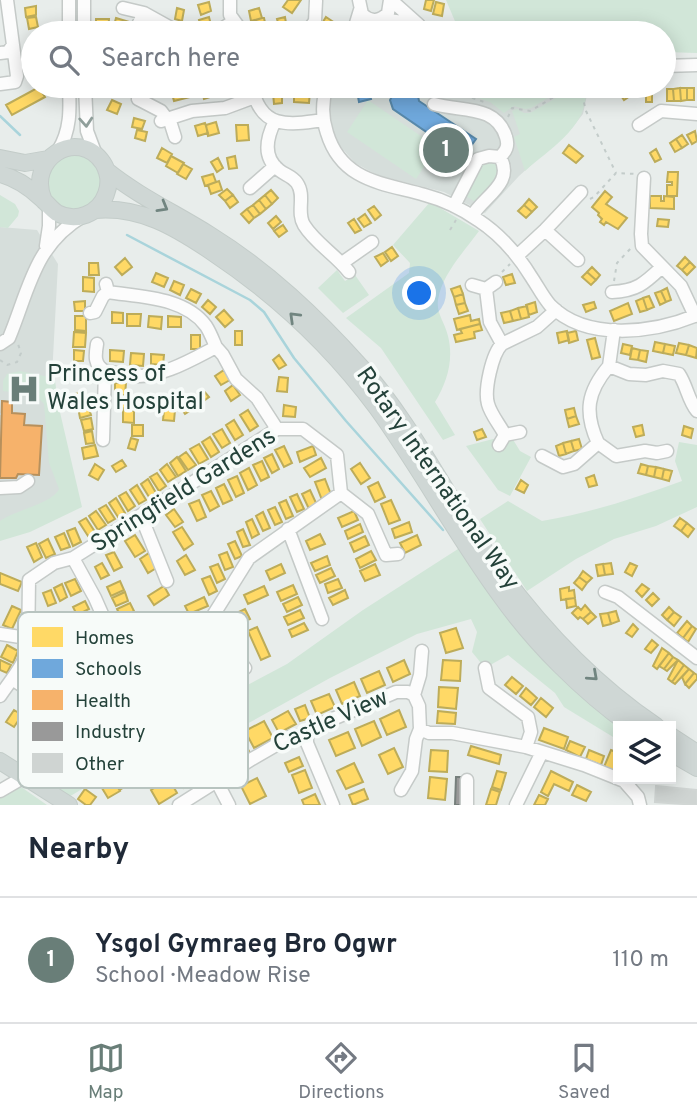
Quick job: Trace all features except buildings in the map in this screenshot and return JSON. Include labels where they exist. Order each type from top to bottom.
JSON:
[{"type":"main road","points":[[0,158],[25,163],[78,148],[96,156],[106,170],[109,181],[107,192],[89,213],[65,216],[46,204],[23,183],[0,174]]},
{"type":"main road","points":[[46,204],[39,184],[40,175],[53,155]]},
{"type":"main road","name":"Rotary International Way","points":[[106,170],[133,190],[211,235],[300,302],[390,403],[485,551],[528,610],[591,675],[650,721]]},
{"type":"main road","name":"Rotary International Way","points":[[89,213],[112,209],[141,213],[203,246],[277,300],[326,347],[376,407],[501,597],[584,686],[625,721]]},
{"type":"main road","points":[[676,739],[697,753]]},
{"type":"main road","points":[[676,756],[697,768]]},
{"type":"main road","points":[[0,761],[18,773]]},
{"type":"main road","points":[[42,788],[69,805]]},
{"type":"street","points":[[0,84],[15,82],[17,76],[7,0]]},
{"type":"street","points":[[69,0],[69,21]]},
{"type":"street","points":[[84,0],[84,21]]},
{"type":"street","points":[[230,0],[229,12],[234,21]]},
{"type":"street","points":[[378,21],[388,13],[391,0],[416,21]]},
{"type":"street","points":[[310,21],[316,1]]},
{"type":"street","points":[[357,5],[365,17],[395,21]]},
{"type":"street","points":[[134,8],[155,21]]},
{"type":"street","points":[[0,52],[9,52],[13,45]]},
{"type":"street","points":[[676,66],[697,65]]},
{"type":"street","points":[[53,155],[69,121],[69,98]]},
{"type":"street","points":[[86,98],[87,131],[96,156]]},
{"type":"street","points":[[166,119],[192,111],[225,108],[243,98]]},
{"type":"street","points":[[257,98],[262,111],[275,121],[293,124],[324,120]]},
{"type":"street","points":[[326,98],[324,120],[334,149],[356,173],[373,182],[425,195],[462,211],[495,232],[517,256],[544,297],[556,310],[586,324],[614,330],[648,330],[696,316],[681,286],[646,251],[641,240],[636,192],[644,178]]},
{"type":"street","points":[[138,99],[161,111],[175,137]]},
{"type":"street","points":[[435,104],[485,113],[502,127],[508,142],[506,151],[500,157]]},
{"type":"street","points":[[639,125],[661,111],[697,114]]},
{"type":"street","points":[[275,121],[267,147],[275,166],[298,184],[301,217],[305,226],[345,268],[372,242]]},
{"type":"street","points":[[462,211],[478,159],[500,157]]},
{"type":"street","points":[[462,211],[479,204],[498,187],[505,176],[505,166],[500,157]]},
{"type":"street","points":[[250,188],[275,166]]},
{"type":"street","points":[[517,256],[581,192]]},
{"type":"street","points":[[45,250],[49,226],[46,204]]},
{"type":"street","points":[[0,344],[9,338],[18,309],[45,250],[59,232],[89,213]]},
{"type":"street","points":[[545,230],[571,257]]},
{"type":"street","points":[[612,292],[638,287],[662,267]]},
{"type":"street","points":[[472,285],[491,285],[490,321],[502,344]]},
{"type":"street","points":[[90,313],[95,312],[107,288],[160,300],[191,311],[207,327],[236,379],[257,398],[276,429]]},
{"type":"street","points":[[520,432],[502,440],[489,408],[487,398],[492,359],[502,344],[537,327],[556,310]]},
{"type":"street","points":[[614,330],[609,366],[593,388],[590,401],[592,430],[598,443],[616,456],[645,451],[667,451]]},
{"type":"street","points":[[97,344],[98,367],[105,371],[134,376],[179,366],[216,347]]},
{"type":"street","points":[[609,366],[629,374],[663,370],[679,374],[686,386],[690,402],[697,411]]},
{"type":"street","points":[[103,440],[105,371]]},
{"type":"street","name":"Springfield Gardens","points":[[28,612],[29,580],[54,563],[74,558],[276,429],[303,429],[337,455],[341,494]]},
{"type":"street","points":[[542,456],[563,467],[574,464],[598,443]]},
{"type":"street","points":[[0,488],[19,487],[28,481]]},
{"type":"street","points":[[215,612],[249,558],[341,494],[368,514],[386,555],[398,554]]},
{"type":"street","points":[[141,516],[167,580]]},
{"type":"street","points":[[288,529],[322,619]]},
{"type":"street","points":[[74,558],[100,612]]},
{"type":"street","points":[[605,592],[618,597],[697,658]]},
{"type":"street","points":[[0,634],[18,637]]},
{"type":"street","points":[[401,790],[412,771],[420,729],[419,706],[414,695],[421,676],[422,651]]},
{"type":"street","points":[[485,668],[489,688],[528,717],[531,732],[526,747]]},
{"type":"street","points":[[0,696],[18,670]]},
{"type":"street","points":[[12,679],[18,683]]},
{"type":"street","name":"Castle View","points":[[248,761],[290,737],[307,734],[314,727],[396,692],[414,695]]},
{"type":"street","points":[[420,729],[429,733],[452,733],[526,747],[584,765],[624,781],[639,801]]},
{"type":"street","points":[[307,734],[307,743],[332,805]]},
{"type":"street","points":[[516,805],[542,752]]},
{"type":"street","points":[[0,791],[18,780]]},
{"type":"street","points":[[467,780],[467,805]]},
{"type":"street","name":"Castle View","points":[[179,805],[204,788]]},
{"type":"street","points":[[220,788],[229,805]]},
{"type":"path","points":[[502,127],[512,108],[530,111],[552,98]]},
{"type":"path","points":[[583,98],[586,111],[617,173]]},
{"type":"path","points":[[617,173],[644,178]]},
{"type":"path","points":[[581,192],[594,197],[617,173]]},
{"type":"path","points":[[450,230],[462,211]]},
{"type":"path","points":[[612,292],[617,263],[641,240]]},
{"type":"path","points":[[491,285],[517,256]]},
{"type":"shaded area","points":[[329,98],[586,98],[583,114],[572,128],[519,176],[485,213],[444,192],[377,175],[355,163],[340,146],[332,131]]},
{"type":"shaded area","name":"Princess of Wales Hospital","points":[[0,227],[37,230],[58,264],[52,376],[44,401],[65,497],[0,529]]},
{"type":"green space","points":[[446,0],[697,0],[697,53],[676,52],[676,21],[455,21]]},
{"type":"green space","points":[[478,98],[548,98],[531,108],[514,106],[504,113],[490,102]]},
{"type":"green space","points":[[556,98],[585,98],[576,124],[525,171],[514,137],[520,134],[512,111],[517,109],[530,113]]},
{"type":"green space","points":[[368,100],[437,147],[416,179],[347,132]]},
{"type":"green space","points":[[67,154],[82,156],[91,161],[103,184],[91,206],[67,212],[48,197],[46,173]]},
{"type":"green space","points":[[493,161],[502,173],[477,203],[464,195],[482,163]]},
{"type":"green space","points":[[0,195],[15,204],[19,211],[8,228],[0,227]]},
{"type":"green space","points":[[430,202],[479,231],[449,272],[438,300],[439,314],[450,345],[450,362],[443,387],[435,402],[455,435],[443,440],[381,348],[346,318],[409,273],[410,263],[393,245]]},
{"type":"green space","points":[[337,270],[345,281],[355,275],[369,295],[343,313],[318,288]]},
{"type":"green space","points":[[20,371],[54,378],[82,507],[30,532],[0,541],[0,521],[49,499],[59,489],[49,463],[44,404],[36,395],[3,391],[3,381],[7,374]]},
{"type":"green space","points":[[512,438],[520,451],[531,457],[510,496],[498,490],[466,446],[493,439]]},
{"type":"green space","points":[[679,442],[697,445],[697,507],[656,526],[614,539],[576,559],[527,591],[480,519],[508,501],[542,521],[560,518],[682,481],[675,461]]},
{"type":"green space","points":[[458,549],[494,597],[613,721],[613,737],[564,707],[555,693],[508,655],[485,668],[472,652],[477,632],[471,619],[417,634],[248,723],[248,685],[287,664],[363,610]]},
{"type":"green space","points":[[14,782],[18,788],[23,788],[47,805],[0,805],[0,790]]},
{"type":"green space","points":[[42,788],[84,788],[62,801]]},
{"type":"waterway","points":[[0,116],[20,135]]},
{"type":"waterway","points":[[127,235],[250,300],[264,312],[294,358],[443,530]]},
{"type":"place","name":"Ysgol Gymraeg Bro Ogwr","points":[[446,150]]},
{"type":"place","name":"Princess of Wales Hospital","points":[[24,389]]}]
